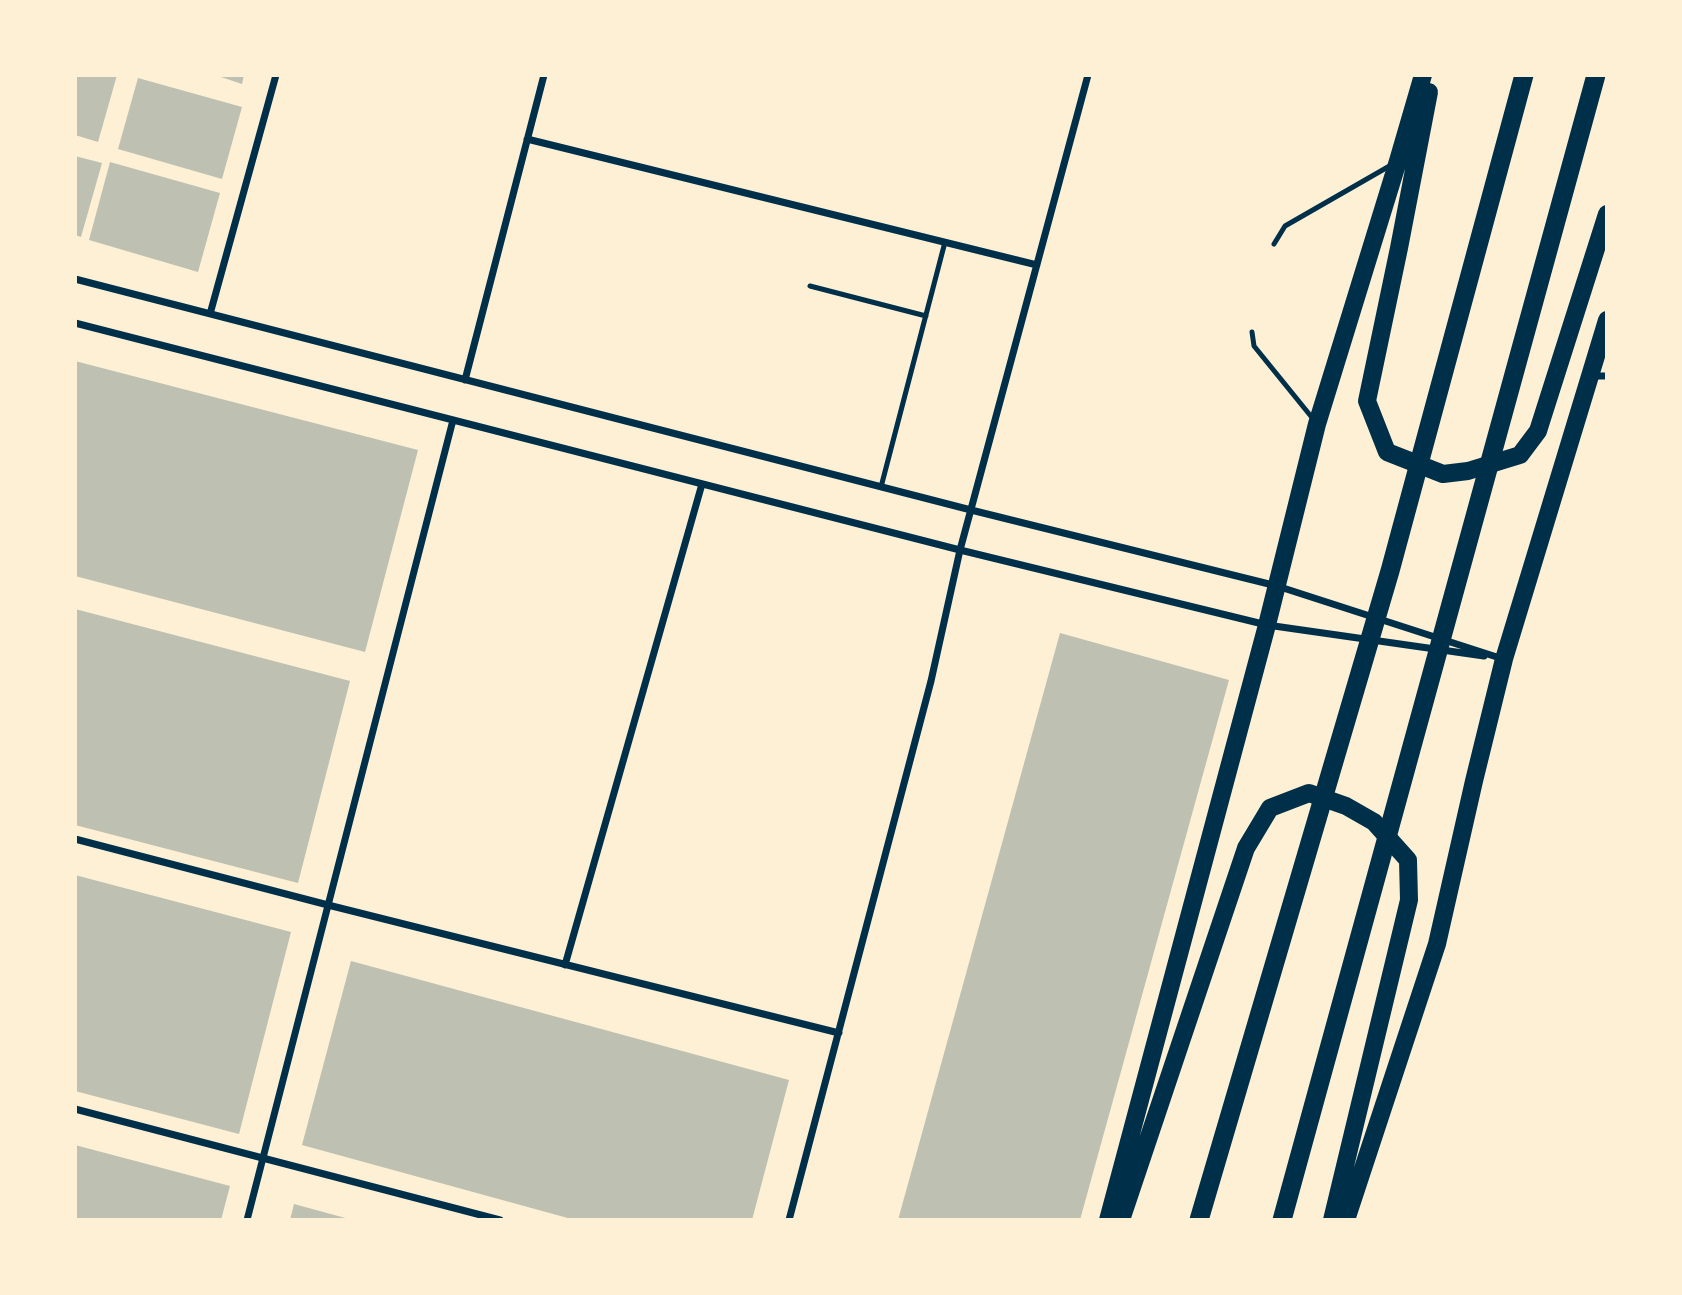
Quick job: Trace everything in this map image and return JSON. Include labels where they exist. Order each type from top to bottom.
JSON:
[{"type":"highway","points":[[1199,1220],[1390,571],[1524,75]]},
{"type":"highway","points":[[1282,1220],[1595,75]]},
{"type":"main road","points":[[1108,1220],[1268,625],[1317,424],[1423,75]]},
{"type":"main road","points":[[1432,75],[1367,401],[1387,452],[1443,474],[1468,471],[1520,455],[1538,432],[1607,214]]},
{"type":"main road","points":[[1346,1220],[1437,944],[1504,659],[1599,376],[1607,320]]},
{"type":"main road","points":[[1121,1220],[1246,848],[1270,808],[1309,793],[1346,806],[1374,822],[1408,860],[1409,900],[1332,1220]]},
{"type":"street","points":[[210,314],[276,75]]},
{"type":"street","points":[[465,380],[544,75]]},
{"type":"street","points":[[789,1220],[931,681],[960,550],[1088,75]]},
{"type":"street","points":[[527,139],[1037,265]]},
{"type":"street","points":[[75,279],[1277,586],[1504,659]]},
{"type":"street","points":[[75,323],[960,550],[1268,625],[1504,659]]},
{"type":"street","points":[[247,1220],[453,420]]},
{"type":"street","points":[[565,965],[702,484]]},
{"type":"street","points":[[75,839],[839,1033]]},
{"type":"street","points":[[75,1109],[500,1220]]},
{"type":"lane","points":[[1274,244],[1285,226],[1398,161]]},
{"type":"lane","points":[[881,487],[945,242]]},
{"type":"lane","points":[[810,286],[926,316]]},
{"type":"lane","points":[[1252,332],[1254,346],[1317,424]]},
{"type":"building","points":[[75,75],[117,75],[98,142],[75,135]]},
{"type":"building","points":[[215,75],[244,75],[242,84]]},
{"type":"building","points":[[138,78],[242,107],[222,179],[118,149]]},
{"type":"building","points":[[75,156],[102,163],[81,237],[75,235]]},
{"type":"building","points":[[110,162],[220,193],[198,272],[89,240]]},
{"type":"building","points":[[75,361],[418,450],[365,652],[75,576]]},
{"type":"building","points":[[75,609],[350,681],[298,883],[75,825]]},
{"type":"building","points":[[1060,633],[1229,680],[1080,1220],[898,1220]]},
{"type":"building","points":[[75,875],[291,932],[239,1134],[75,1091]]},
{"type":"building","points":[[351,961],[789,1080],[752,1220],[575,1220],[302,1145]]},
{"type":"building","points":[[75,1145],[230,1186],[221,1220],[75,1220]]},
{"type":"building","points":[[294,1204],[349,1219],[349,1220],[290,1220]]}]
